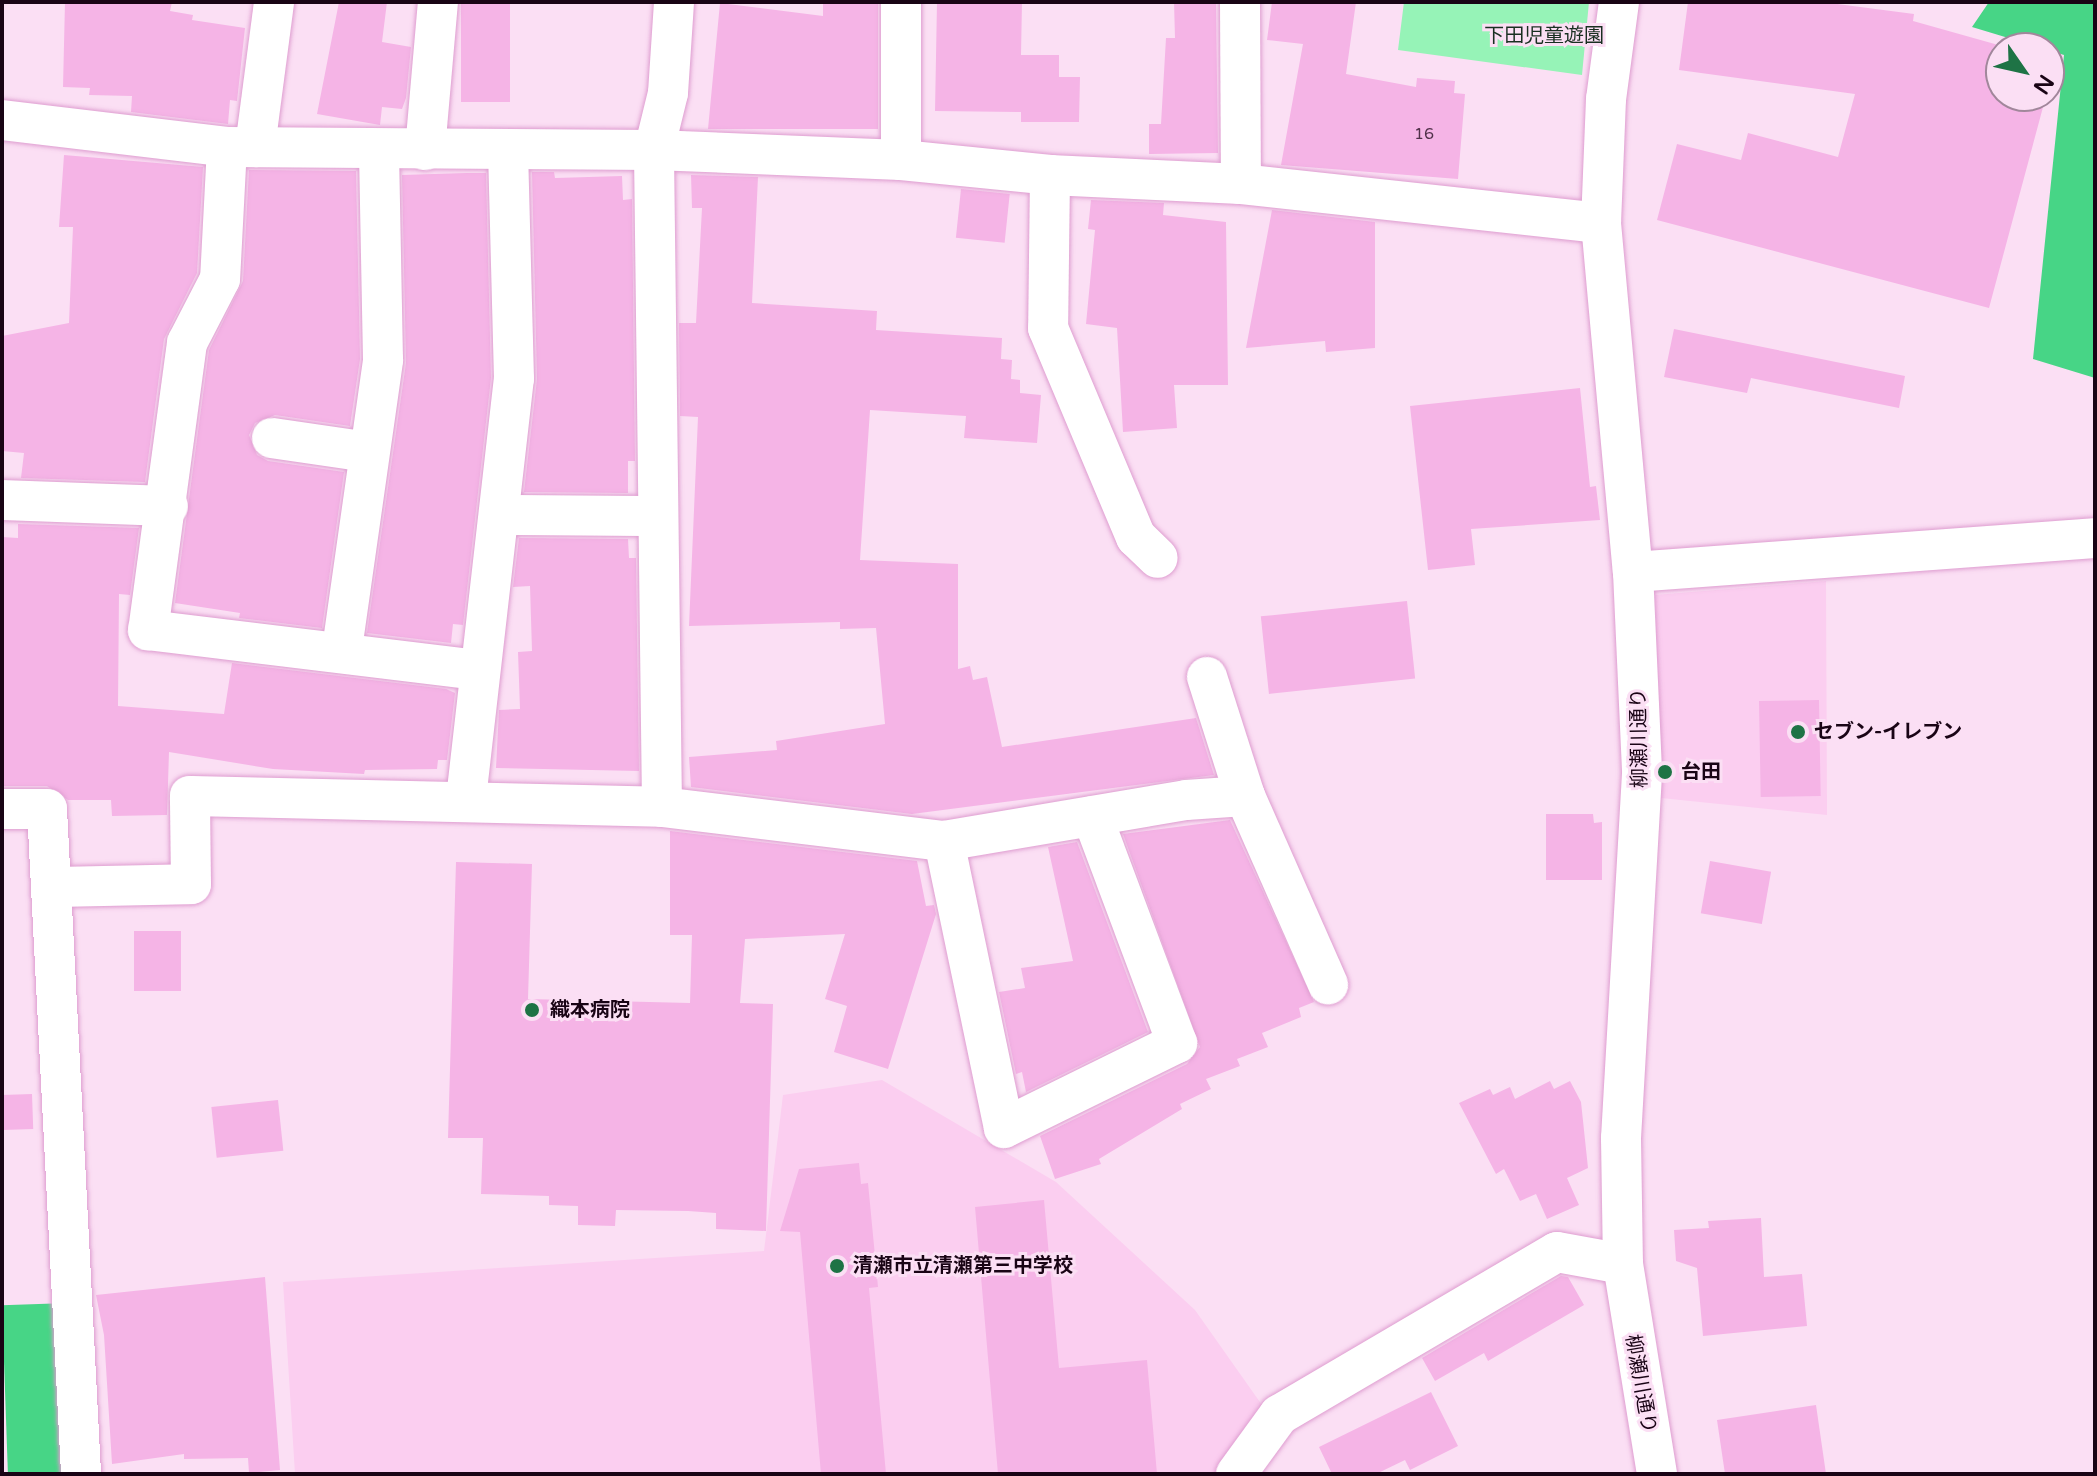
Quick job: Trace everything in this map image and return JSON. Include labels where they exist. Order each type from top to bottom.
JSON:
[{"type":"street","points":[[274,2],[241,147],[220,279],[187,343],[168,506],[148,630],[342,649],[480,670]]},
{"type":"street","points":[[425,150],[438,2]]},
{"type":"street","points":[[662,807],[654,150],[668,93],[674,2]]},
{"type":"street","points":[[901,2],[901,160]]},
{"type":"street","points":[[1240,2],[1241,184]]},
{"type":"street","name":"柳瀬川通り","points":[[1619,2],[1606,99],[1601,223],[1633,572],[1642,774],[1621,1138],[1623,1264],[1657,1474]]},
{"type":"street","points":[[2,120],[241,147],[508,152],[654,150],[901,160],[1050,175],[1241,184],[1601,223]]},
{"type":"street","points":[[342,649],[383,360],[379,149]]},
{"type":"street","points":[[466,799],[501,515],[514,379],[508,152]]},
{"type":"street","points":[[1050,175],[1048,328],[1136,537],[1158,558]]},
{"type":"street","points":[[272,438],[368,452]]},
{"type":"street","points":[[2,500],[168,506]]},
{"type":"street","points":[[501,515],[657,516]]},
{"type":"street","points":[[1633,572],[2095,538]]},
{"type":"street","points":[[1207,677],[1245,796],[1328,984]]},
{"type":"street","points":[[52,887],[191,884],[190,796],[466,799],[662,807],[944,841],[1186,800],[1245,796]]},
{"type":"street","points":[[2,809],[47,809],[81,1474]]},
{"type":"street","points":[[944,841],[1004,1128],[1177,1043],[1092,816]]},
{"type":"street","points":[[1236,1474],[1279,1415],[1557,1252],[1623,1264]]},
{"type":"shaded area","points":[[1826,581],[1827,815],[1661,798],[1655,595]]},
{"type":"shaded area","name":"清瀬市立清瀬第三中学校","points":[[882,1080],[1056,1182],[1195,1310],[1262,1405],[1214,1474],[295,1474],[283,1282],[764,1251],[783,1095]]},
{"type":"green space","name":"下田児童遊園","points":[[1404,2],[1589,2],[1582,75],[1398,50]]},
{"type":"green space","points":[[1989,2],[2095,2],[2095,378],[2033,359],[2058,112],[2065,112],[2065,32],[1988,32],[1972,27]]},
{"type":"green space","points":[[68,1303],[74,1474],[8,1474],[2,1305]]},
{"type":"building","points":[[65,2],[172,2],[170,11],[193,15],[192,20],[245,28],[237,101],[230,100],[228,124],[131,112],[132,96],[89,95],[90,88],[63,87]]},
{"type":"building","points":[[339,2],[387,2],[382,42],[411,47],[402,109],[382,107],[380,125],[317,114]]},
{"type":"building","points":[[461,2],[510,2],[510,102],[461,102]]},
{"type":"building","points":[[823,2],[878,2],[878,129],[708,129],[720,3],[823,16]]},
{"type":"building","points":[[937,2],[1022,2],[1021,55],[1059,55],[1059,77],[1080,77],[1079,122],[1021,122],[1021,112],[935,111]]},
{"type":"building","points":[[1174,2],[1216,2],[1218,153],[1149,154],[1149,124],[1161,124],[1166,38],[1175,38]]},
{"type":"building","points":[[1272,2],[1356,2],[1346,74],[1416,87],[1417,78],[1455,81],[1454,93],[1465,94],[1458,179],[1281,165],[1303,44],[1267,40]]},
{"type":"building","points":[[1688,2],[1822,2],[1914,14],[1913,21],[1985,41],[1985,112],[2042,112],[1989,308],[1657,220],[1677,144],[1741,160],[1748,133],[1838,157],[1855,94],[1679,70]]},
{"type":"building","points":[[64,155],[203,167],[197,273],[164,339],[145,482],[21,478],[24,453],[2,451],[2,336],[69,323],[73,227],[59,227]]},
{"type":"building","points":[[249,170],[356,171],[360,359],[350,426],[275,415],[255,423],[249,435],[257,455],[268,461],[344,472],[322,628],[239,618],[240,613],[175,603],[209,350],[243,281]]},
{"type":"building","points":[[532,172],[554,172],[555,178],[622,176],[623,200],[632,199],[635,461],[628,461],[628,493],[524,492],[537,379]]},
{"type":"building","points":[[486,173],[491,378],[463,625],[453,624],[451,643],[367,633],[406,363],[402,175]]},
{"type":"building","points":[[691,175],[758,177],[752,303],[877,311],[876,330],[1002,338],[1001,359],[1012,360],[1011,379],[1020,380],[1020,393],[1041,395],[1037,443],[964,438],[966,416],[870,410],[860,560],[958,564],[958,669],[970,666],[973,680],[987,677],[1002,747],[1196,718],[1214,775],[912,814],[691,787],[689,757],[777,750],[776,741],[885,724],[876,628],[840,629],[840,622],[689,626],[698,417],[680,416],[679,323],[696,323],[702,208],[692,208]]},
{"type":"building","points":[[961,189],[1010,194],[1005,243],[956,238]]},
{"type":"building","points":[[1091,200],[1164,203],[1163,215],[1226,222],[1228,385],[1174,385],[1177,428],[1123,432],[1117,328],[1086,324],[1095,230],[1088,229]]},
{"type":"building","points":[[1272,210],[1375,222],[1375,348],[1326,352],[1325,341],[1246,348]]},
{"type":"building","points":[[1674,329],[1905,376],[1899,408],[1751,378],[1747,393],[1664,377]]},
{"type":"building","points":[[1580,388],[1590,487],[1596,486],[1600,520],[1471,529],[1475,565],[1428,570],[1410,406]]},
{"type":"building","points":[[18,524],[139,528],[130,595],[119,594],[118,706],[224,714],[232,663],[446,689],[455,693],[447,760],[438,760],[437,769],[365,770],[364,774],[273,769],[169,752],[167,815],[112,816],[111,800],[68,800],[47,786],[2,786],[2,537],[18,538]]},
{"type":"building","points":[[519,538],[628,539],[629,558],[636,558],[639,771],[496,768],[499,710],[520,709],[518,652],[532,651],[530,586],[513,587]]},
{"type":"building","points":[[1407,601],[1415,679],[1269,694],[1261,616]]},
{"type":"building","points":[[1819,700],[1821,796],[1761,797],[1759,701]]},
{"type":"building","points":[[1546,814],[1593,814],[1594,823],[1602,822],[1602,880],[1546,880]]},
{"type":"building","points":[[1230,820],[1314,1002],[1299,1008],[1301,1017],[1262,1033],[1268,1047],[1237,1059],[1240,1066],[1206,1079],[1211,1089],[1180,1104],[1182,1109],[1099,1159],[1101,1164],[1055,1179],[1040,1136],[1187,1064],[1200,1047],[1123,834]]},
{"type":"building","points":[[670,831],[917,861],[926,906],[934,905],[936,914],[888,1069],[834,1052],[847,1006],[825,999],[845,934],[745,939],[740,1003],[773,1004],[766,1231],[716,1229],[716,1213],[688,1211],[616,1210],[615,1226],[578,1225],[578,1206],[549,1205],[549,1196],[481,1194],[483,1138],[448,1138],[456,862],[532,864],[528,999],[690,1003],[692,935],[670,935]]},
{"type":"building","points":[[1077,842],[1148,1032],[1026,1092],[1022,1072],[1016,1074],[999,992],[1025,988],[1021,968],[1073,961],[1048,847]]},
{"type":"building","points":[[1710,861],[1771,872],[1762,924],[1701,913]]},
{"type":"building","points":[[134,931],[181,931],[181,991],[134,991]]},
{"type":"building","points":[[1550,1081],[1554,1089],[1570,1081],[1581,1102],[1588,1168],[1567,1178],[1579,1205],[1547,1219],[1536,1194],[1520,1201],[1504,1169],[1496,1174],[1459,1103],[1490,1089],[1493,1095],[1510,1087],[1515,1099]]},
{"type":"building","points":[[32,1094],[33,1129],[3,1130],[2,1095]]},
{"type":"building","points":[[278,1100],[283,1151],[217,1158],[211,1107]]},
{"type":"building","points":[[859,1163],[861,1184],[868,1183],[878,1287],[869,1288],[886,1474],[821,1474],[800,1232],[780,1231],[799,1169]]},
{"type":"building","points":[[1044,1200],[1059,1368],[1147,1360],[1157,1474],[998,1474],[975,1207]]},
{"type":"building","points":[[1761,1218],[1764,1277],[1802,1274],[1807,1326],[1703,1336],[1697,1268],[1676,1261],[1674,1230],[1709,1228],[1708,1221]]},
{"type":"building","points":[[1561,1276],[1568,1277],[1584,1305],[1488,1361],[1484,1353],[1435,1381],[1422,1358]]},
{"type":"building","points":[[265,1277],[280,1470],[249,1473],[248,1458],[184,1459],[184,1454],[112,1464],[104,1335],[96,1295]]},
{"type":"building","points":[[1431,1392],[1458,1446],[1410,1470],[1405,1460],[1376,1474],[1332,1474],[1319,1447]]},
{"type":"building","points":[[1816,1405],[1826,1474],[1725,1474],[1717,1420]]},
{"type":"place","name":"セブン-イレブン","points":[[1798,732]]},
{"type":"place","name":"台田","points":[[1665,772]]},
{"type":"place","name":"織本病院","points":[[532,1010]]},
{"type":"place","name":"清瀬市立清瀬第三中学校","points":[[837,1266]]}]
